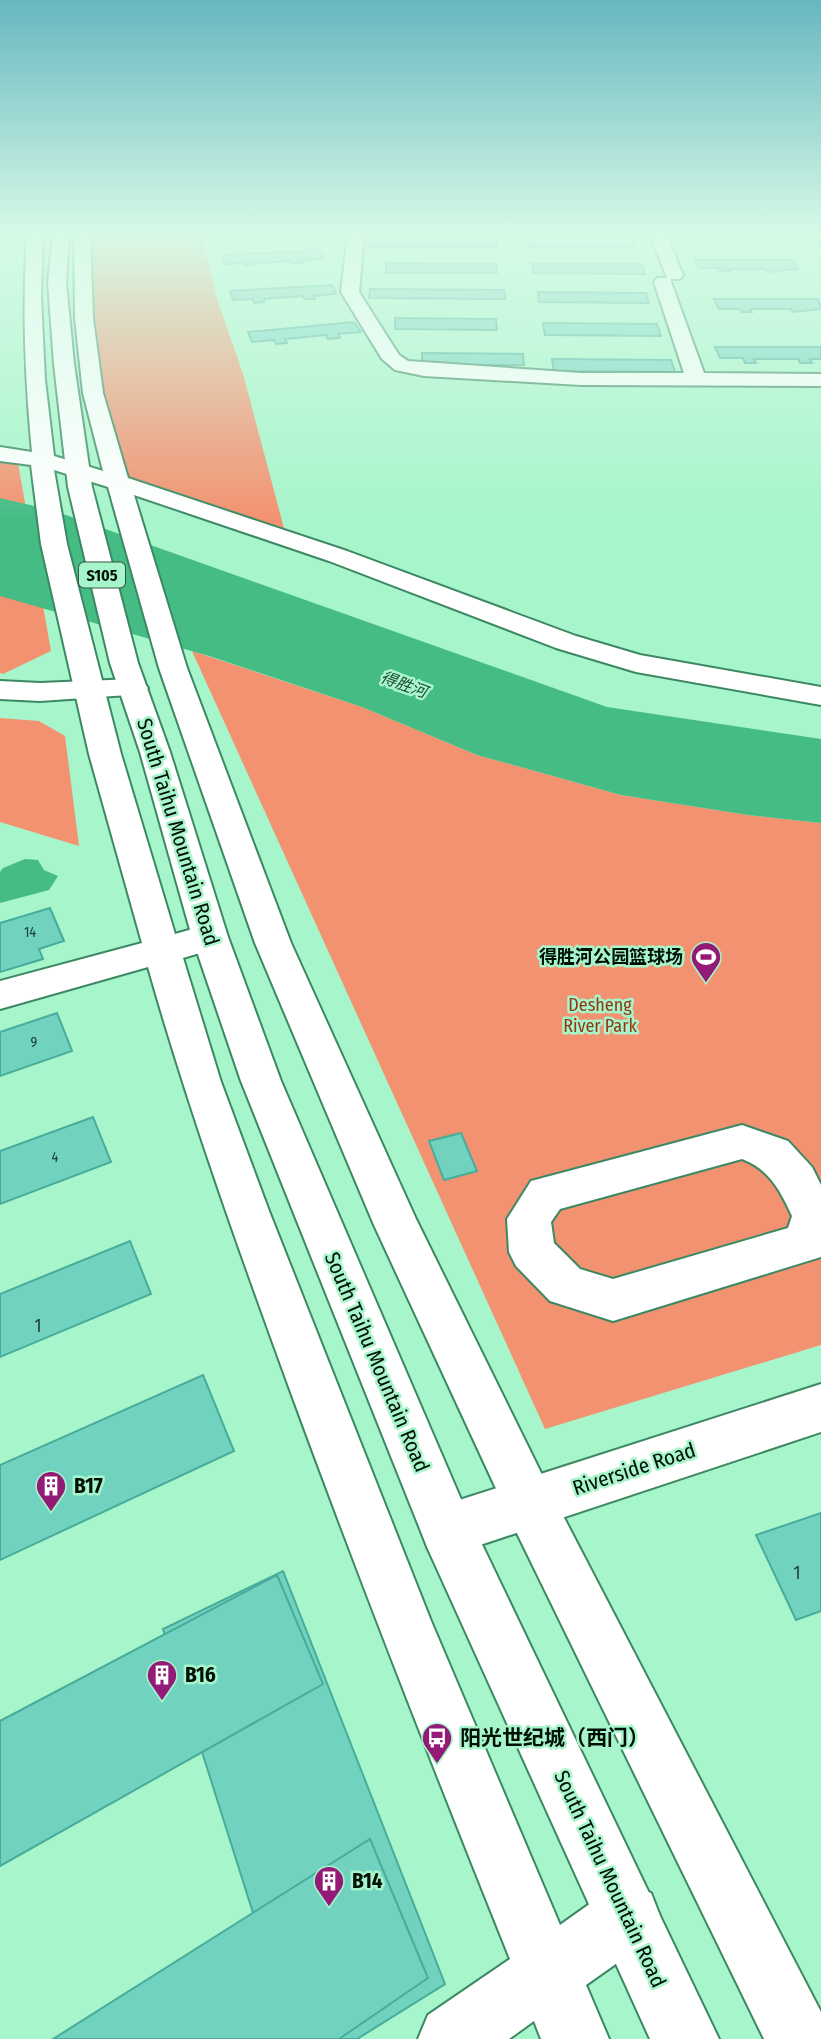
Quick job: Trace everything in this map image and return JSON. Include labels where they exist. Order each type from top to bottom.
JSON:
[{"type":"street","points":[[32,329],[43,467],[75,636],[130,677],[273,943],[396,1225],[528,1503],[799,2039]]},
{"type":"street","name":"S105","points":[[62,329],[79,478],[130,677]]},
{"type":"street","points":[[85,329],[93,393],[121,488],[130,677],[162,950],[201,1082],[247,1211],[406,1629],[575,2039]]},
{"type":"street","points":[[373,329],[392,359],[402,366],[424,370],[581,379],[821,380]]},
{"type":"street","points":[[682,329],[696,380]]},
{"type":"street","points":[[0,454],[121,488],[338,556],[566,642],[636,663],[821,696]]},
{"type":"street","points":[[0,690],[130,677]]},
{"type":"street","name":"South Taihu Mountain Road","points":[[130,677],[155,752],[209,937],[261,1081],[447,1530],[685,2039]]},
{"type":"street","points":[[0,995],[209,937]]},
{"type":"street","points":[[742,1142],[773,1153],[809,1178],[814,1216],[806,1243],[613,1300],[566,1286],[532,1252],[529,1219],[545,1194],[742,1142]]},
{"type":"street","name":"Riverside Road","points":[[447,1530],[821,1408]]},
{"type":"street","points":[[452,2039],[628,1916]]},
{"type":"green space","points":[[93,329],[227,329],[243,374],[285,532],[107,469]]},
{"type":"green space","points":[[0,458],[18,463],[51,651],[3,674],[0,673]]},
{"type":"green space","name":"Desheng River Park","points":[[192,651],[362,707],[477,755],[621,795],[748,815],[821,823],[821,1345],[545,1429]]},
{"type":"green space","points":[[0,718],[39,721],[65,736],[79,846],[0,822]]},
{"type":"water","name":"得胜河","points":[[0,498],[52,510],[607,707],[821,739],[821,823],[748,815],[621,795],[477,755],[362,707],[209,656],[0,596]]},
{"type":"water","points":[[25,859],[38,860],[44,870],[58,876],[49,890],[0,903],[0,872],[3,868]]},
{"type":"building","points":[[359,329],[361,332],[338,334],[340,338],[328,339],[326,335],[285,339],[287,343],[276,344],[274,340],[252,342],[248,332]]},
{"type":"building","points":[[411,329],[497,329],[497,330]]},
{"type":"building","points":[[544,329],[659,329],[661,336],[545,335]]},
{"type":"building","points":[[715,347],[821,347],[821,359],[810,359],[812,363],[800,363],[798,359],[754,359],[756,363],[745,363],[743,358],[720,358]]},
{"type":"building","points":[[422,353],[523,354],[524,365],[422,365]]},
{"type":"building","points":[[552,359],[671,360],[675,372],[554,371]]},
{"type":"building","points":[[50,908],[64,941],[39,949],[43,959],[0,972],[0,923]]},
{"type":"building","points":[[57,1013],[72,1051],[0,1076],[0,1032]]},
{"type":"building","points":[[93,1117],[111,1162],[0,1204],[0,1151]]},
{"type":"building","points":[[461,1133],[477,1171],[444,1180],[429,1141]]},
{"type":"building","points":[[130,1241],[151,1294],[0,1357],[0,1294]]},
{"type":"building","name":"B17","points":[[203,1375],[234,1451],[0,1560],[0,1465]]},
{"type":"building","points":[[821,1513],[821,1611],[796,1620],[756,1535]]},
{"type":"building","points":[[283,1571],[445,1984],[357,2039],[293,2039],[163,1629]]},
{"type":"building","name":"B16","points":[[277,1575],[323,1684],[0,1866],[0,1721]]},
{"type":"building","name":"B14","points":[[370,1839],[428,1978],[339,2039],[53,2039]]},
{"type":"place","name":"得胜河公园篮球场","points":[[706,984]]},
{"type":"place","name":"B17","points":[[51,1513]]},
{"type":"place","name":"B16","points":[[162,1702]]},
{"type":"place","name":"阳光世纪城（西门）","points":[[437,1765]]},
{"type":"place","name":"B14","points":[[329,1908]]}]
